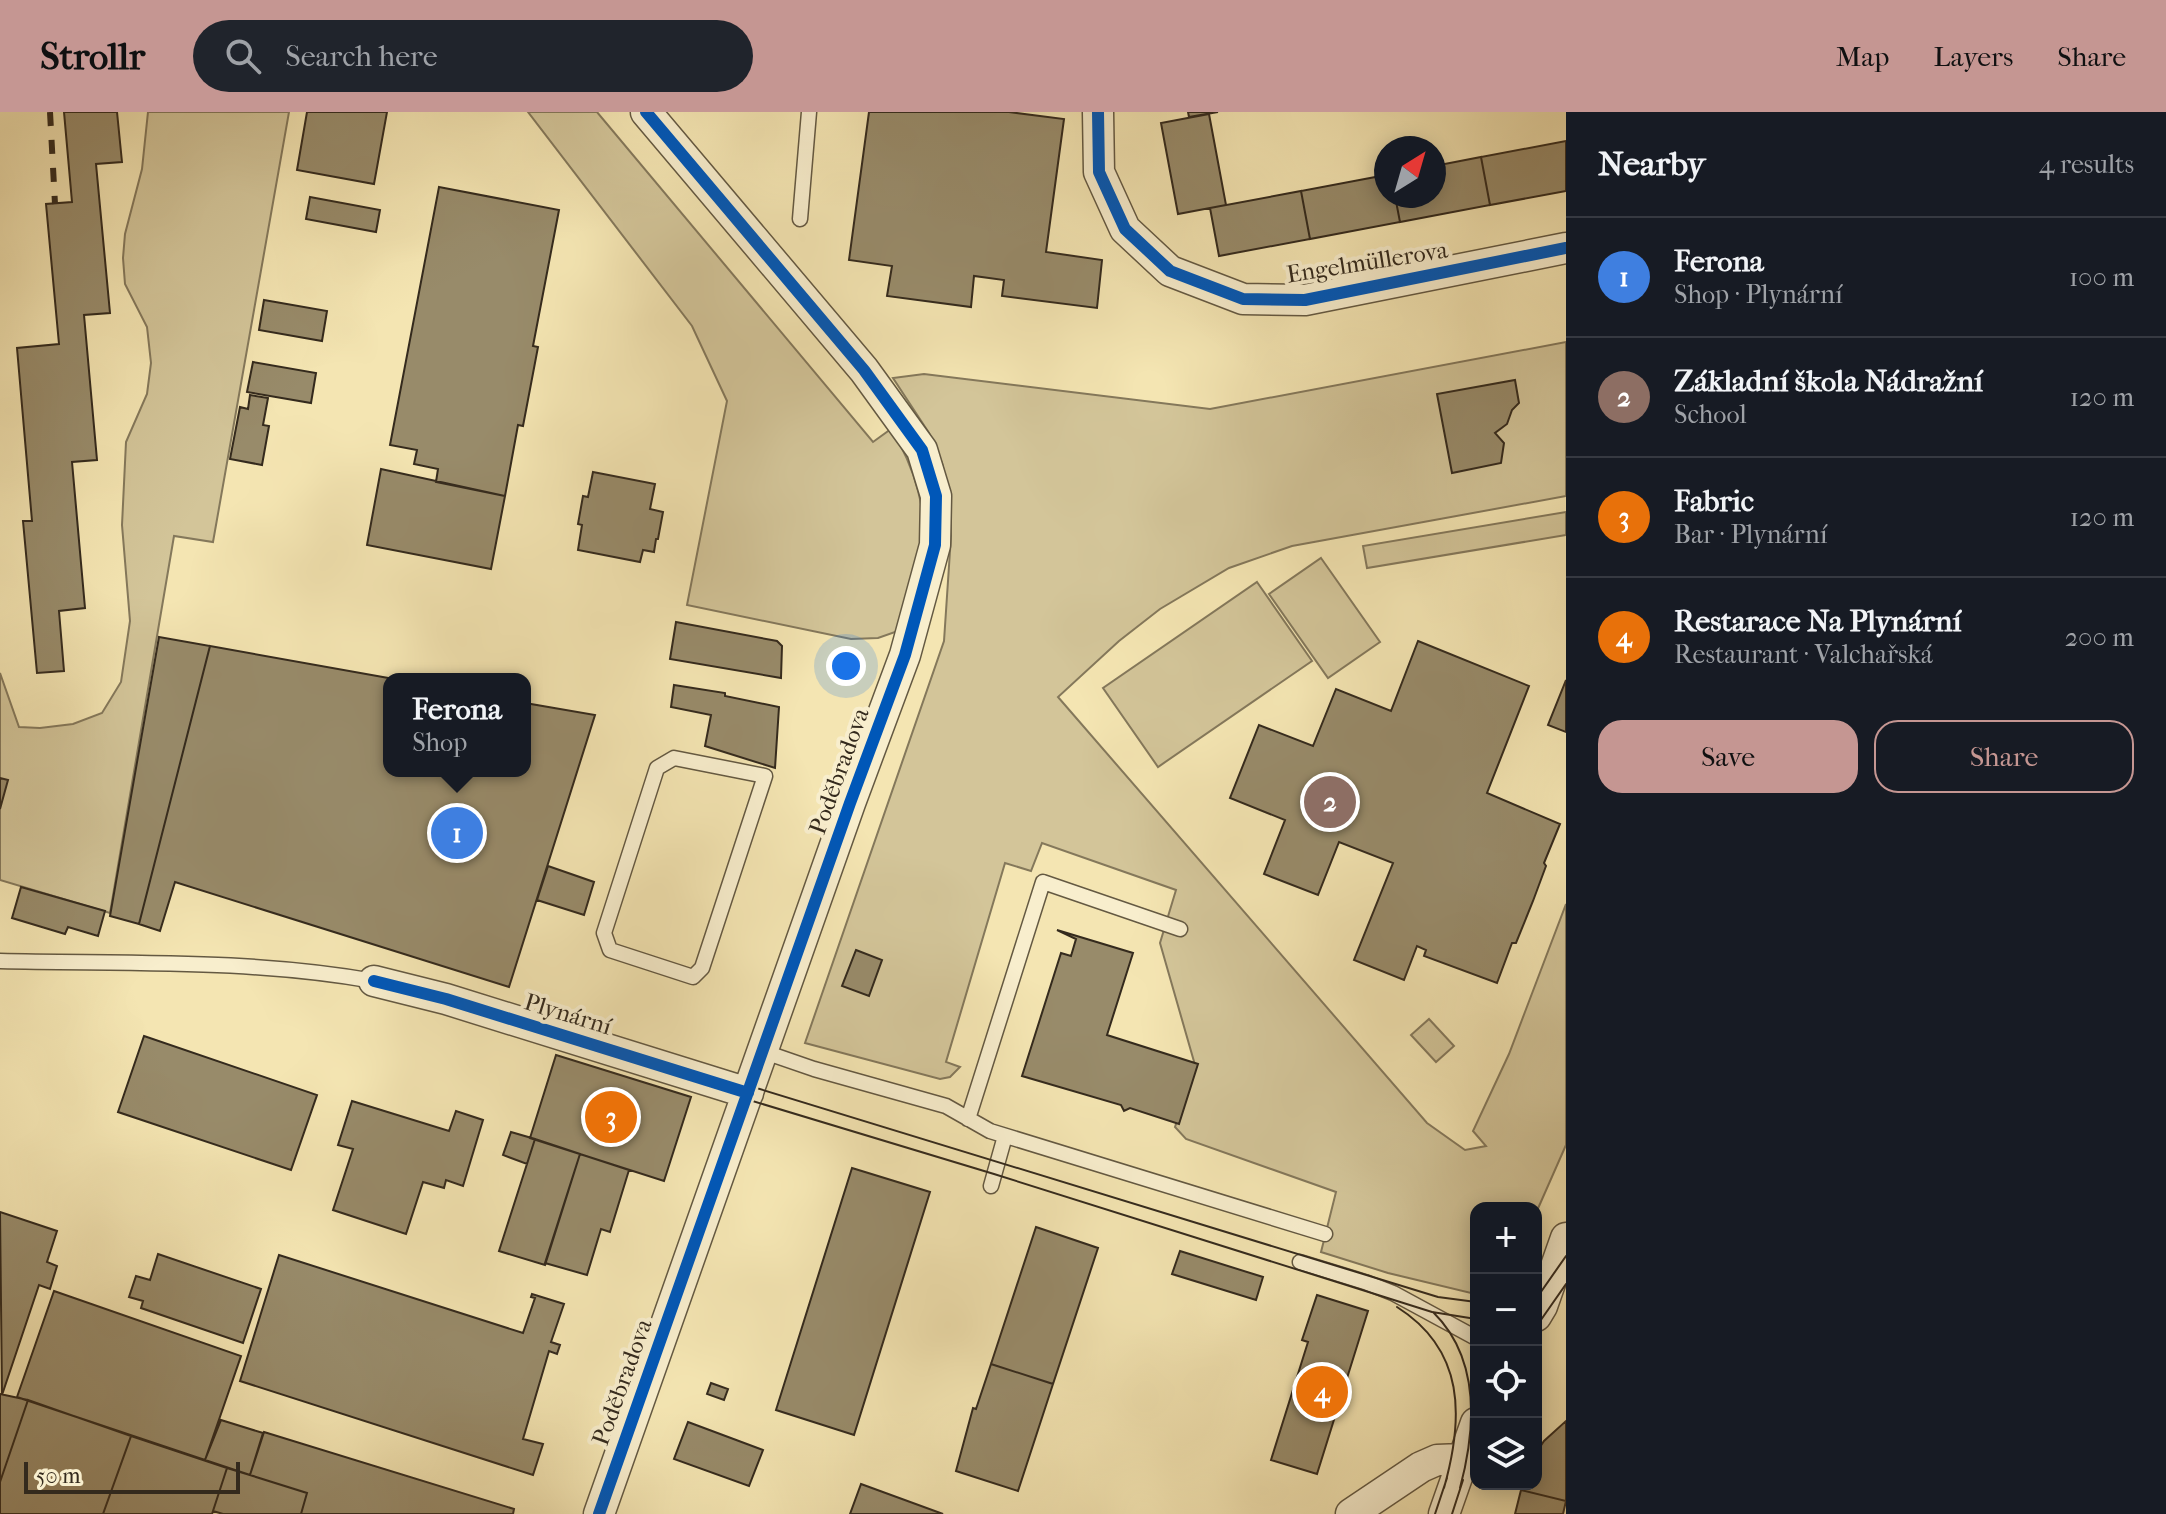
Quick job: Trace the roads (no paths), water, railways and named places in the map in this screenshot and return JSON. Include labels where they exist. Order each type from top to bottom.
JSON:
[{"type":"street","name":"Poděbradova","points":[[599,1514],[905,655],[935,545],[936,496],[922,450],[864,370],[646,112]]},
{"type":"street","name":"Engelmüllerova","points":[[1098,112],[1099,172],[1125,229],[1170,271],[1243,299],[1305,300],[1566,248]]},
{"type":"street","name":"Plynární","points":[[374,981],[446,999],[748,1093]]},
{"type":"street","points":[[1548,1304],[1566,1238]]},
{"type":"street","points":[[1444,1514],[1470,1438]]},
{"type":"street","points":[[1351,1514],[1421,1467],[1437,1460],[1462,1459]]},
{"type":"lane","points":[[800,219],[809,112]]},
{"type":"lane","points":[[674,758],[765,776],[702,968],[693,977],[610,950],[604,933],[657,768],[674,758]]},
{"type":"lane","points":[[968,1119],[1043,882],[1180,929]]},
{"type":"lane","points":[[0,961],[227,967],[316,973],[374,981]]},
{"type":"lane","points":[[762,1051],[946,1106],[1005,1136],[1325,1234]]},
{"type":"lane","points":[[991,1186],[1005,1136]]},
{"type":"lane","points":[[1300,1262],[1393,1293],[1470,1335]]},
{"type":"lane","points":[[1548,1304],[1566,1266]]},
{"type":"lane","points":[[1548,1304],[1566,1279]]},
{"type":"tram line","points":[[750,1086],[1438,1297],[1470,1301]]},
{"type":"tram line","points":[[746,1099],[1432,1312],[1470,1318]]},
{"type":"tram line","points":[[1542,1290],[1566,1256]]},
{"type":"tram line","points":[[1542,1318],[1566,1284]]},
{"type":"tram line","points":[[1397,1307],[1419,1324],[1436,1343],[1454,1387],[1455,1436],[1444,1488]]},
{"type":"tram line","points":[[1433,1312],[1449,1331],[1467,1373],[1471,1418],[1460,1488]]},
{"type":"tram line","points":[[1435,1514],[1447,1478]]},
{"type":"tram line","points":[[1452,1514],[1463,1480]]},
{"type":"railway","points":[[50,112],[55,204]]},
{"type":"place","name":"Základní škola Nádražní","points":[[1330,802]]},
{"type":"place","name":"Ferona","points":[[457,833]]},
{"type":"place","name":"Fabric","points":[[611,1117]]},
{"type":"place","name":"Restarace Na Plynární","points":[[1322,1392]]}]
